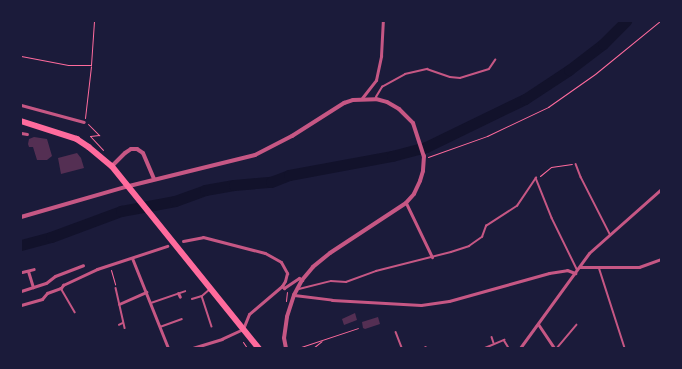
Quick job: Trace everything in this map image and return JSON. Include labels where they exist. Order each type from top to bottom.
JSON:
[{"type":"highway","points":[[21,121],[77,139],[90,147],[112,166],[259,348]]},
{"type":"street","points":[[362,98],[376,80],[381,56],[383,21]]},
{"type":"street","points":[[21,217],[154,179],[235,161],[255,155],[292,136],[344,103],[362,98],[388,102],[413,123],[424,157],[424,171],[420,181],[414,194],[406,202],[330,253],[313,267],[302,280],[294,295],[285,326],[284,338],[286,348]]},
{"type":"street","points":[[21,105],[84,122]]},
{"type":"street","points":[[21,133],[27,134]]},
{"type":"street","points":[[112,166],[125,153],[131,149],[136,149],[143,153],[154,179]]},
{"type":"street","points":[[520,348],[589,253],[661,189]]},
{"type":"street","points":[[406,202],[432,257]]},
{"type":"street","points":[[183,241],[203,236],[265,253],[281,262],[285,268],[287,273],[286,281],[283,287]]},
{"type":"street","points":[[21,305],[42,299],[47,293],[61,288],[63,284],[109,265],[167,246]]},
{"type":"street","points":[[132,258],[168,348]]},
{"type":"street","points":[[294,295],[332,300],[421,305],[449,300],[549,273],[599,267],[639,267],[661,259]]},
{"type":"street","points":[[21,291],[46,283],[55,276],[83,265]]},
{"type":"street","points":[[22,272],[34,269]]},
{"type":"street","points":[[28,271],[33,287]]},
{"type":"street","points":[[193,348],[222,338],[243,328],[249,314],[283,287],[299,278],[302,280]]},
{"type":"street","points":[[119,304],[146,292]]},
{"type":"street","points":[[178,293],[180,297]]},
{"type":"street","points":[[538,324],[556,348]]},
{"type":"lane","points":[[376,99],[382,88],[405,74],[427,69],[450,77],[460,78],[488,69],[495,60]]},
{"type":"lane","points":[[576,164],[592,201],[610,235]]},
{"type":"lane","points":[[297,289],[331,281],[346,282],[376,271],[469,246],[482,237],[486,226],[518,206],[536,178]]},
{"type":"lane","points":[[536,178],[552,218],[577,270]]},
{"type":"lane","points":[[599,267],[625,348]]},
{"type":"lane","points":[[61,288],[75,312]]},
{"type":"lane","points":[[116,288],[125,328]]},
{"type":"lane","points":[[192,299],[202,296],[211,288]]},
{"type":"lane","points":[[151,303],[185,291]]},
{"type":"lane","points":[[202,296],[212,326]]},
{"type":"lane","points":[[160,328],[182,319]]},
{"type":"lane","points":[[119,325],[123,323]]},
{"type":"lane","points":[[556,348],[576,325]]},
{"type":"lane","points":[[396,332],[401,348]]},
{"type":"lane","points":[[492,337],[495,344]]},
{"type":"lane","points":[[485,348],[504,340],[509,348]]},
{"type":"path","points":[[94,21],[91,65],[84,122],[99,135],[90,136],[105,153]]},
{"type":"path","points":[[424,157],[487,136],[548,107],[595,74],[660,21]]},
{"type":"path","points":[[21,56],[68,65],[91,65]]},
{"type":"path","points":[[536,178],[551,167],[576,164]]},
{"type":"path","points":[[109,265],[116,288]]},
{"type":"path","points":[[283,287],[287,292],[286,306],[289,310]]},
{"type":"path","points":[[298,348],[358,328]]},
{"type":"path","points":[[313,348],[324,339]]},
{"type":"path","points":[[243,342],[247,348]]},
{"type":"building","points":[[34,137],[47,139],[52,156],[47,160],[37,160],[33,147],[29,147],[29,139]]},
{"type":"building","points":[[77,153],[81,158],[84,168],[61,174],[58,158]]},
{"type":"building","points":[[355,313],[357,320],[344,325],[342,319]]},
{"type":"building","points":[[378,317],[380,324],[365,329],[363,328],[362,322]]},
{"type":"waterway","points":[[21,245],[51,237],[121,211],[175,201],[205,190],[234,185],[271,182],[289,175],[392,156],[426,147],[525,99],[569,70],[603,44],[626,21]]}]
